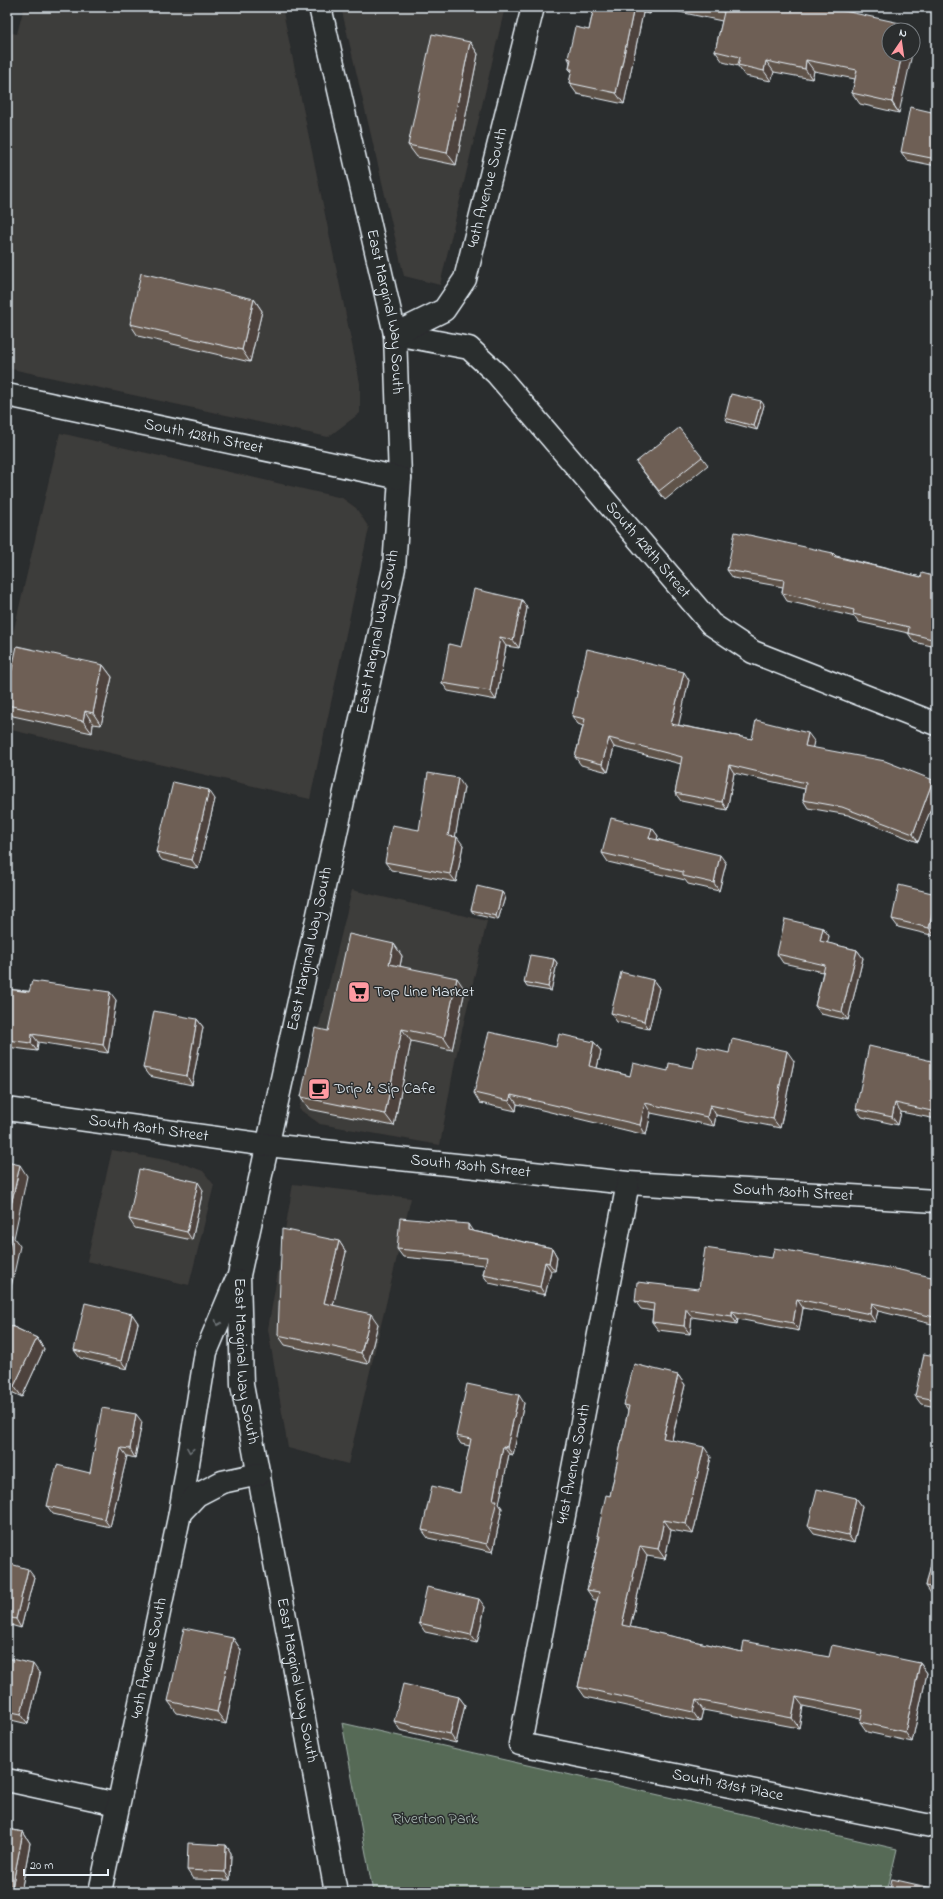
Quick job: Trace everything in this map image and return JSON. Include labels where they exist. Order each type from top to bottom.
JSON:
[{"type":"street","name":"East Marginal Way South","points":[[320,7],[395,334],[400,478],[394,568],[267,1145],[258,1195],[239,1275],[242,1385],[336,1892]]},
{"type":"street","name":"40th Avenue South","points":[[395,334],[444,310],[465,279],[533,7]]},
{"type":"street","name":"South 128th Street","points":[[395,334],[469,348],[497,374],[711,624],[753,652],[936,724]]},
{"type":"street","name":"South 128th Street","points":[[7,395],[400,478]]},
{"type":"street","name":"South 130th Street","points":[[7,1109],[267,1145],[628,1183],[936,1201]]},
{"type":"street","name":"41st Avenue South","points":[[520,1744],[628,1183]]},
{"type":"street","name":"40th Avenue South","points":[[100,1892],[117,1804],[180,1513],[206,1352],[239,1275]]},
{"type":"street","points":[[180,1513],[197,1495],[222,1482],[259,1474]]},
{"type":"street","name":"South 131st Place","points":[[520,1744],[936,1827]]},
{"type":"street","points":[[7,1780],[117,1804]]},
{"type":"shaded area","points":[[24,7],[282,7],[360,383],[360,413],[328,437],[7,368],[7,32],[17,34]]},
{"type":"shaded area","points":[[341,7],[505,7],[440,285],[404,276]]},
{"type":"shaded area","points":[[60,433],[342,498],[356,508],[369,528],[310,799],[7,729],[7,659]]},
{"type":"shaded area","points":[[352,890],[487,921],[455,1061],[440,1145],[320,1124],[299,1109]]},
{"type":"shaded area","points":[[112,1150],[181,1163],[203,1171],[214,1185],[189,1285],[87,1261]]},
{"type":"shaded area","points":[[293,1184],[411,1198],[348,1464],[288,1448],[268,1329]]},
{"type":"green space","name":"Riverton Park","points":[[342,1723],[897,1849],[887,1892],[373,1892]]},
{"type":"building","points":[[594,7],[634,7],[616,93],[569,83],[572,69],[569,69],[571,59],[568,58],[575,27],[589,30]]},
{"type":"building","points":[[700,7],[826,7],[895,22],[881,22],[881,62],[900,62],[892,102],[852,93],[857,70],[806,60],[805,69],[766,61],[764,71],[738,65],[740,57],[715,51],[724,12]]},
{"type":"building","points":[[432,34],[470,42],[447,153],[408,145]]},
{"type":"building","points":[[910,107],[936,113],[936,159],[901,152]]},
{"type":"building","points":[[141,273],[254,299],[242,350],[130,324]]},
{"type":"building","points":[[731,394],[761,401],[754,426],[725,418]]},
{"type":"building","points":[[679,428],[702,457],[659,491],[636,462]]},
{"type":"building","points":[[735,532],[833,553],[832,556],[921,577],[922,573],[936,577],[936,640],[908,633],[909,627],[853,614],[854,610],[782,593],[784,580],[727,570]]},
{"type":"building","points":[[474,589],[522,600],[513,640],[500,637],[490,691],[442,683],[449,644],[461,647]]},
{"type":"building","points":[[17,646],[103,665],[93,713],[85,711],[83,721],[7,705],[7,692]]},
{"type":"building","points":[[587,649],[684,672],[671,724],[752,739],[756,720],[808,733],[805,746],[885,761],[933,780],[913,834],[842,807],[803,800],[806,783],[729,765],[722,802],[675,793],[682,757],[609,738],[602,764],[575,757],[585,719],[572,716]]},
{"type":"building","points":[[428,773],[458,778],[448,836],[457,837],[450,874],[385,862],[392,825],[419,830]]},
{"type":"building","points":[[173,782],[209,790],[192,860],[156,852]]},
{"type":"building","points":[[611,818],[652,828],[649,838],[720,855],[714,883],[683,876],[683,872],[602,853]]},
{"type":"building","points":[[899,885],[936,894],[929,928],[892,919]]},
{"type":"building","points":[[477,886],[502,892],[496,916],[471,910]]},
{"type":"building","points":[[785,919],[823,928],[820,941],[857,950],[842,1012],[815,1006],[825,965],[777,954]]},
{"type":"building","points":[[349,934],[394,944],[389,964],[457,978],[444,1038],[402,1029],[385,1114],[301,1097],[315,1028],[328,1031]]},
{"type":"building","points":[[530,955],[554,959],[548,987],[524,982]]},
{"type":"building","points":[[621,972],[653,980],[644,1021],[611,1013]]},
{"type":"building","points":[[32,981],[110,992],[103,1045],[32,1034],[31,1043],[7,1040],[7,989],[29,992]]},
{"type":"building","points":[[154,1011],[197,1019],[187,1076],[143,1068]]},
{"type":"building","points":[[489,1032],[556,1047],[559,1034],[594,1042],[589,1066],[630,1076],[633,1063],[668,1071],[669,1063],[693,1068],[698,1046],[729,1053],[732,1039],[787,1051],[773,1119],[710,1105],[707,1117],[645,1103],[640,1125],[511,1095],[509,1101],[474,1093]]},
{"type":"building","points":[[869,1046],[936,1062],[936,1112],[895,1103],[892,1117],[856,1109]]},
{"type":"building","points":[[7,1162],[20,1165],[7,1223]]},
{"type":"building","points":[[139,1169],[198,1182],[187,1232],[129,1219]]},
{"type":"building","points":[[400,1218],[468,1224],[468,1230],[552,1248],[549,1263],[545,1262],[540,1287],[483,1275],[487,1257],[397,1249]]},
{"type":"building","points":[[282,1229],[339,1241],[324,1303],[371,1314],[361,1353],[278,1335]]},
{"type":"building","points":[[7,1234],[12,1235],[7,1259]]},
{"type":"building","points":[[705,1248],[772,1258],[774,1248],[900,1270],[936,1278],[936,1310],[934,1317],[872,1303],[870,1314],[797,1299],[793,1323],[732,1311],[732,1316],[686,1309],[684,1326],[652,1322],[654,1304],[635,1301],[637,1282],[699,1289]]},
{"type":"building","points":[[85,1303],[132,1314],[121,1361],[74,1350]]},
{"type":"building","points":[[7,1324],[37,1338],[14,1386],[7,1383]]},
{"type":"building","points":[[924,1354],[936,1356],[936,1400],[915,1396]]},
{"type":"building","points":[[634,1364],[678,1375],[663,1438],[704,1447],[686,1524],[664,1520],[658,1549],[640,1546],[622,1625],[742,1652],[744,1641],[829,1657],[832,1645],[920,1663],[905,1732],[860,1722],[863,1710],[796,1697],[792,1718],[696,1700],[693,1712],[578,1687],[599,1592],[587,1590],[600,1536],[597,1536],[606,1495],[610,1496],[629,1406],[624,1405]]},
{"type":"building","points":[[467,1384],[519,1395],[507,1447],[503,1446],[493,1500],[497,1500],[487,1544],[422,1530],[432,1486],[460,1493],[471,1439],[456,1436]]},
{"type":"building","points":[[102,1408],[136,1414],[130,1449],[121,1448],[104,1519],[47,1506],[57,1465],[90,1473]]},
{"type":"building","points":[[817,1489],[856,1498],[848,1535],[808,1526]]},
{"type":"building","points":[[936,1545],[936,1588],[926,1586]]},
{"type":"building","points":[[7,1563],[28,1569],[16,1619],[7,1617]]},
{"type":"building","points":[[427,1587],[479,1599],[471,1635],[419,1623]]},
{"type":"building","points":[[184,1628],[233,1638],[217,1712],[168,1701]]},
{"type":"building","points":[[7,1658],[33,1664],[21,1714],[7,1711]]},
{"type":"building","points":[[403,1684],[459,1697],[450,1734],[394,1721]]},
{"type":"building","points":[[7,1829],[23,1832],[12,1888],[7,1887]]},
{"type":"building","points":[[188,1843],[226,1845],[225,1872],[187,1870]]},
{"type":"building","points":[[892,1879],[936,1889],[936,1892],[889,1892]]},
{"type":"place","name":"Top Line Market","points":[[359,992]]},
{"type":"place","name":"Drip & Sip Cafe","points":[[319,1089]]}]
